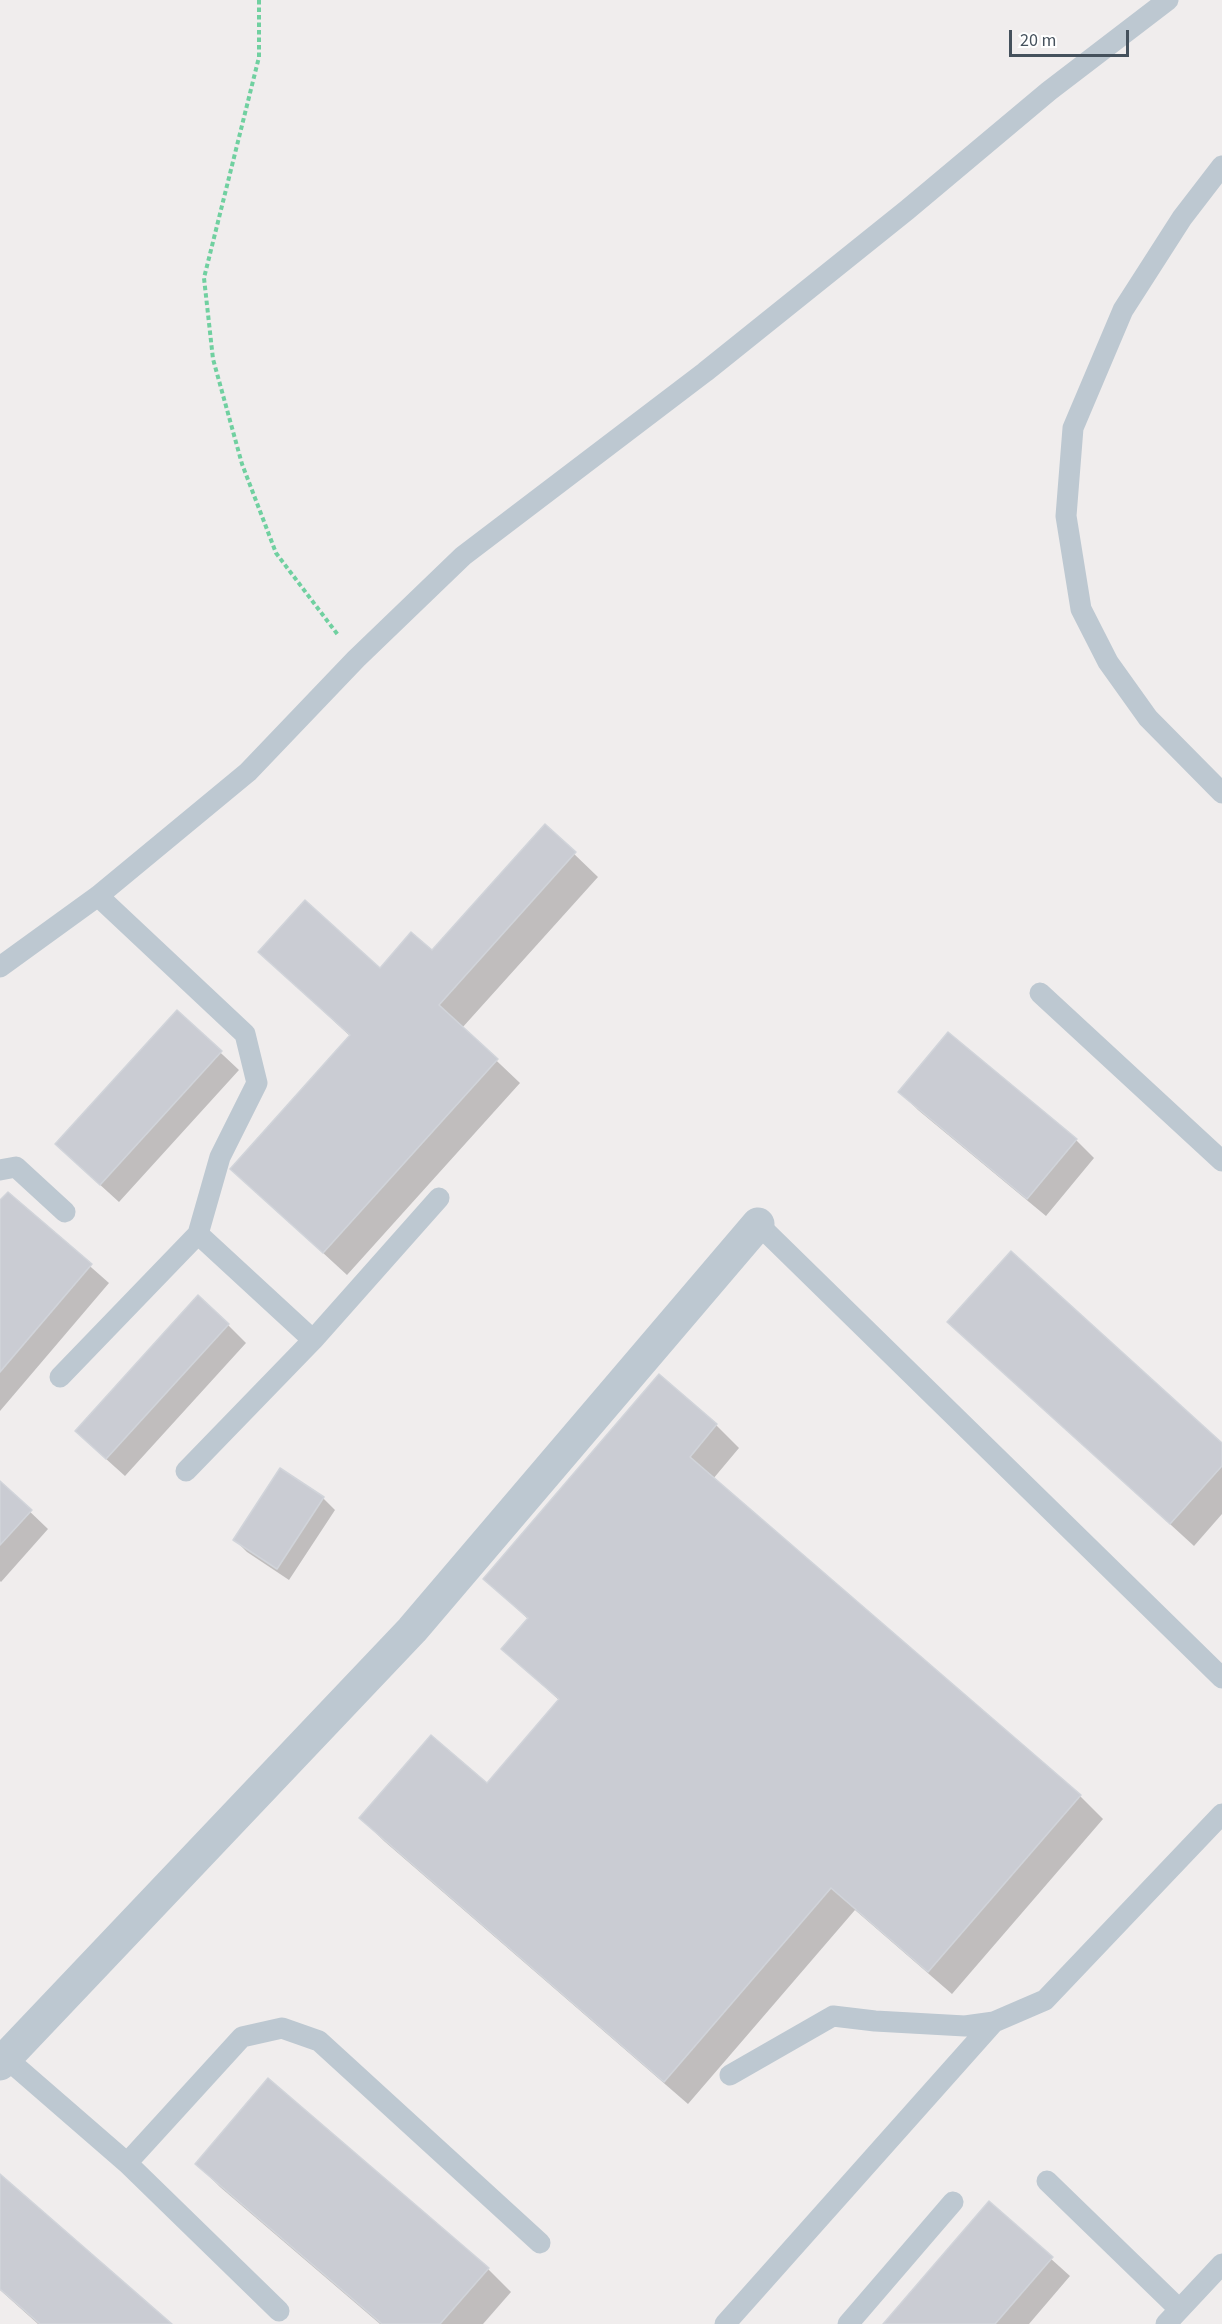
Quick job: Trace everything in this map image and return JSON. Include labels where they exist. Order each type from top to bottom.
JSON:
[{"type":"street","points":[[3,2061],[412,1630],[758,1224]]},
{"type":"lane","points":[[0,968],[98,896],[248,772],[356,659],[463,556],[705,372],[907,210],[1049,91],[1168,0]]},
{"type":"lane","points":[[1222,166],[1182,218],[1123,310],[1073,428],[1066,516],[1081,609],[1108,662],[1148,718],[1222,793]]},
{"type":"lane","points":[[60,1377],[198,1234],[220,1157],[257,1083],[245,1035],[98,896]]},
{"type":"lane","points":[[1040,993],[1222,1161]]},
{"type":"lane","points":[[0,1170],[16,1167],[65,1212]]},
{"type":"lane","points":[[186,1471],[313,1340],[439,1198]]},
{"type":"lane","points":[[758,1224],[1222,1678]]},
{"type":"lane","points":[[198,1234],[313,1340]]},
{"type":"lane","points":[[730,2075],[833,2016],[875,2021],[965,2026],[994,2022],[1045,2000],[1222,1814]]},
{"type":"lane","points":[[725,2324],[994,2022]]},
{"type":"lane","points":[[127,2163],[242,2037],[282,2028],[319,2041],[540,2243]]},
{"type":"lane","points":[[3,2061],[127,2163],[279,2311]]},
{"type":"lane","points":[[1047,2181],[1172,2316],[1222,2264]]},
{"type":"lane","points":[[848,2324],[953,2202]]},
{"type":"path","points":[[259,0],[259,57],[204,278],[213,359],[242,464],[276,553],[356,659]]},
{"type":"building","points":[[545,824],[576,852],[439,1005],[498,1059],[323,1253],[230,1169],[350,1035],[258,952],[305,900],[380,968],[411,932],[432,950]]},
{"type":"building","points":[[177,1010],[222,1051],[100,1185],[55,1144]]},
{"type":"building","points":[[948,1032],[1077,1139],[1027,1199],[898,1092]]},
{"type":"building","points":[[8,1192],[92,1264],[0,1372],[0,1200]]},
{"type":"building","points":[[1011,1251],[1222,1443],[1222,1466],[1170,1524],[947,1322]]},
{"type":"building","points":[[198,1295],[229,1324],[106,1459],[75,1431]]},
{"type":"building","points":[[659,1374],[717,1424],[690,1457],[1081,1795],[928,1972],[831,1888],[664,2082],[359,1818],[431,1735],[487,1783],[559,1699],[501,1649],[528,1618],[483,1579]]},
{"type":"building","points":[[280,1468],[324,1497],[277,1569],[233,1540]]},
{"type":"building","points":[[0,1481],[32,1510],[0,1545]]},
{"type":"building","points":[[268,2078],[489,2268],[440,2324],[382,2324],[195,2164]]},
{"type":"building","points":[[0,2174],[172,2324],[40,2324],[0,2289]]},
{"type":"building","points":[[989,2201],[1053,2257],[995,2324],[883,2324]]}]
